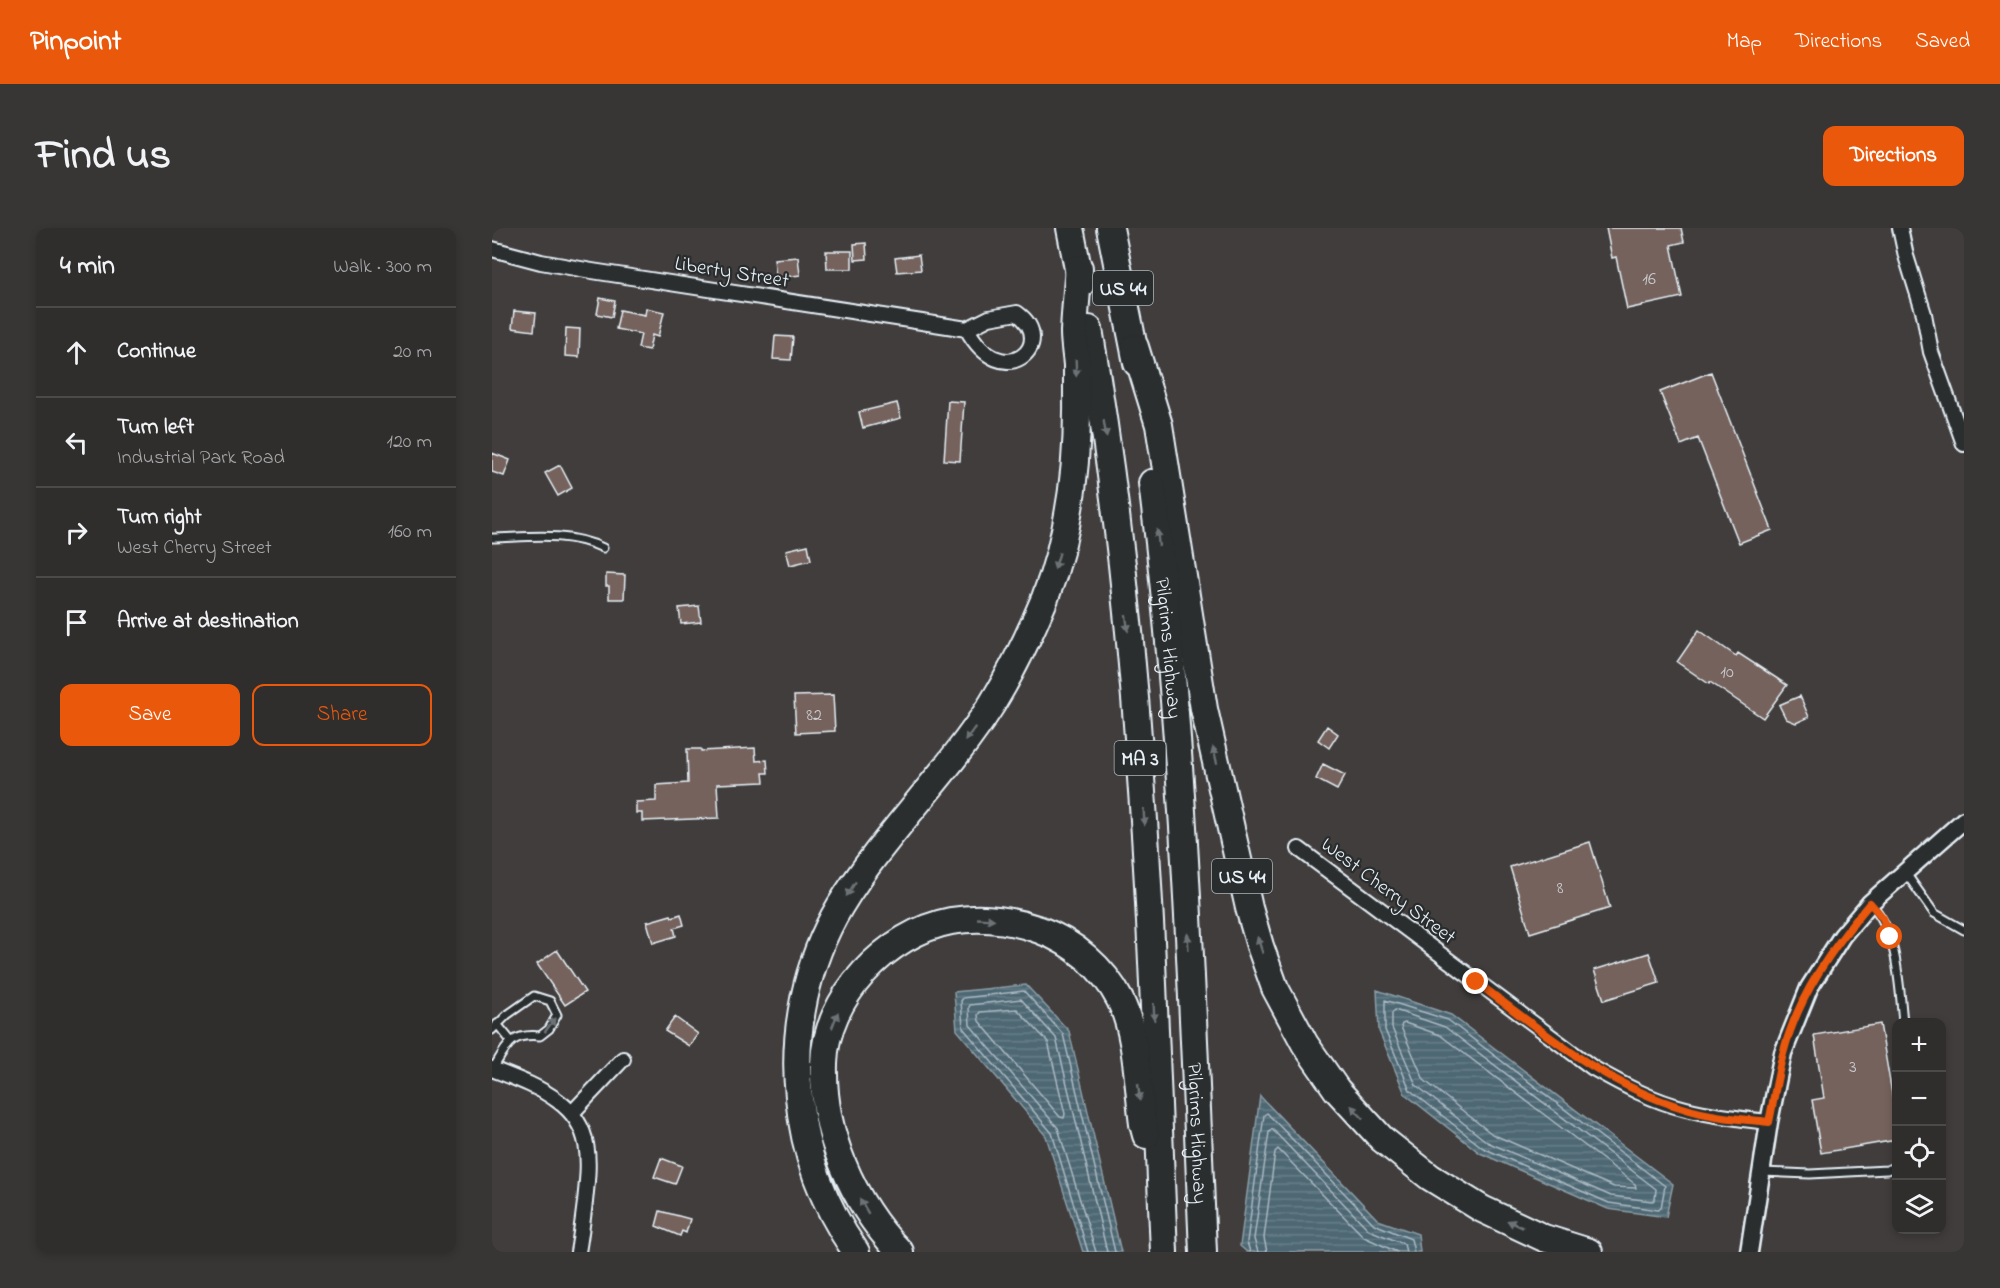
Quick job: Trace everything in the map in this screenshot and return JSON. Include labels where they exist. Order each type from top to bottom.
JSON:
[{"type":"highway","name":"Pilgrims Highway","points":[[1070,228],[1107,447],[1142,777],[1164,1252]]},
{"type":"highway","name":"Pilgrims Highway","points":[[1110,228],[1135,347],[1169,639],[1180,762],[1203,1252]]},
{"type":"highway","name":"US 44","points":[[856,1252],[828,1205],[815,1174],[800,1115],[797,1080],[798,1045],[807,986],[824,937],[839,908],[861,874],[945,768],[991,705],[1014,666],[1047,593],[1068,518],[1074,482],[1077,440],[1077,364],[1074,336],[1078,268]]},
{"type":"highway","name":"US 44","points":[[1135,347],[1159,424],[1204,709],[1249,908],[1275,988],[1305,1044],[1337,1090],[1382,1139],[1430,1177],[1482,1209],[1544,1238],[1589,1252]]},
{"type":"highway","points":[[900,1252],[871,1218],[842,1163],[827,1114],[824,1061],[827,1041],[844,999],[870,965],[904,939],[949,921],[988,919],[1025,925],[1064,942],[1087,958],[1102,975],[1120,1000],[1127,1016],[1143,1124],[1161,1184]]},
{"type":"street","points":[[1900,228],[1924,314],[1931,352],[1964,444]]},
{"type":"street","name":"Liberty Street","points":[[492,249],[541,262],[592,271],[967,328]]},
{"type":"street","points":[[1017,313],[1030,326],[1033,336],[1023,356],[1010,361],[997,360],[986,354],[975,343],[967,328],[989,318],[1017,313]]},
{"type":"street","points":[[1749,1252],[1769,1122],[1783,1053],[1809,988],[1842,936],[1870,903],[1964,820]]},
{"type":"street","name":"West Cherry Street","points":[[1299,849],[1593,1068],[1624,1085],[1685,1109],[1729,1118],[1769,1122]]},
{"type":"street","points":[[572,1113],[623,1059]]},
{"type":"street","points":[[492,1069],[532,1085],[559,1102],[572,1113],[578,1122],[587,1145],[588,1162],[578,1252]]},
{"type":"lane","points":[[492,538],[558,535],[586,540],[603,548]]},
{"type":"lane","points":[[1905,872],[1934,913],[1964,930]]},
{"type":"lane","points":[[1870,903],[1883,918],[1890,937],[1898,975],[1902,1018]]},
{"type":"lane","points":[[492,1069],[511,1041],[525,1035],[540,1036],[549,1029],[557,1015],[550,1001],[534,996],[495,1027],[511,1041]]},
{"type":"lane","points":[[1762,1172],[1810,1174],[1887,1170],[1892,1168]]},
{"type":"water","points":[[1026,985],[1069,1031],[1121,1252],[1083,1252],[1046,1136],[957,1030],[954,992]]},
{"type":"water","points":[[1377,990],[1451,1015],[1673,1184],[1666,1217],[1608,1209],[1480,1153],[1405,1094],[1379,1031]]},
{"type":"water","points":[[1260,1096],[1378,1220],[1418,1234],[1420,1252],[1247,1252],[1240,1246]]},
{"type":"building","points":[[1606,228],[1681,228],[1684,242],[1671,245],[1682,297],[1627,309],[1616,257],[1612,258]]},
{"type":"building","points":[[866,243],[867,259],[855,260],[854,244]]},
{"type":"building","points":[[826,251],[852,251],[852,269],[827,269]]},
{"type":"building","points":[[919,255],[921,270],[897,272],[895,258]]},
{"type":"building","points":[[798,257],[800,275],[776,278],[774,259]]},
{"type":"building","points":[[600,298],[615,301],[612,317],[597,314]]},
{"type":"building","points":[[646,308],[664,312],[658,337],[652,335],[649,350],[638,348],[641,334],[616,329],[620,310],[645,315]]},
{"type":"building","points":[[514,311],[536,313],[534,331],[512,328]]},
{"type":"building","points":[[566,328],[580,329],[579,357],[565,356]]},
{"type":"building","points":[[775,336],[793,337],[791,360],[773,359]]},
{"type":"building","points":[[1711,372],[1772,530],[1739,543],[1698,438],[1681,445],[1660,392]]},
{"type":"building","points":[[948,401],[964,402],[960,461],[944,460]]},
{"type":"building","points":[[897,403],[901,418],[863,428],[859,412]]},
{"type":"building","points":[[492,453],[510,460],[504,476],[492,472]]},
{"type":"building","points":[[560,465],[572,488],[558,496],[545,473]]},
{"type":"building","points":[[808,545],[811,560],[790,565],[786,550]]},
{"type":"building","points":[[606,574],[625,575],[624,599],[609,599]]},
{"type":"building","points":[[699,606],[701,622],[681,624],[679,608]]},
{"type":"building","points":[[1699,630],[1736,656],[1738,653],[1787,685],[1763,718],[1677,662]]},
{"type":"building","points":[[833,695],[835,731],[796,733],[794,696]]},
{"type":"building","points":[[1800,696],[1809,717],[1796,723],[1786,719],[1779,705]]},
{"type":"building","points":[[1327,726],[1338,734],[1329,748],[1318,740]]},
{"type":"building","points":[[755,748],[756,761],[767,760],[768,773],[763,773],[764,782],[717,784],[719,818],[642,821],[642,813],[636,813],[636,802],[656,801],[656,785],[688,783],[687,749],[701,749],[701,751]]},
{"type":"building","points":[[1323,764],[1345,775],[1337,790],[1316,779]]},
{"type":"building","points":[[1590,842],[1610,908],[1530,933],[1510,867]]},
{"type":"building","points":[[681,914],[684,925],[674,928],[676,936],[653,943],[647,922]]},
{"type":"building","points":[[557,950],[585,992],[565,1005],[537,964]]},
{"type":"building","points":[[1649,953],[1659,983],[1604,1000],[1594,970]]},
{"type":"building","points":[[675,1017],[698,1034],[689,1046],[665,1031]]},
{"type":"building","points":[[1880,1024],[1892,1094],[1892,1141],[1821,1153],[1812,1100],[1824,1098],[1814,1035]]},
{"type":"building","points":[[661,1158],[682,1166],[675,1184],[654,1177]]},
{"type":"building","points":[[660,1211],[690,1219],[686,1233],[682,1231],[680,1236],[656,1226]]},
{"type":"route","points":[[1476,982],[1593,1068],[1624,1085],[1656,1100],[1685,1109],[1729,1118],[1769,1122],[1783,1053],[1809,988],[1823,964],[1842,936],[1870,903],[1883,918],[1890,937]]}]
